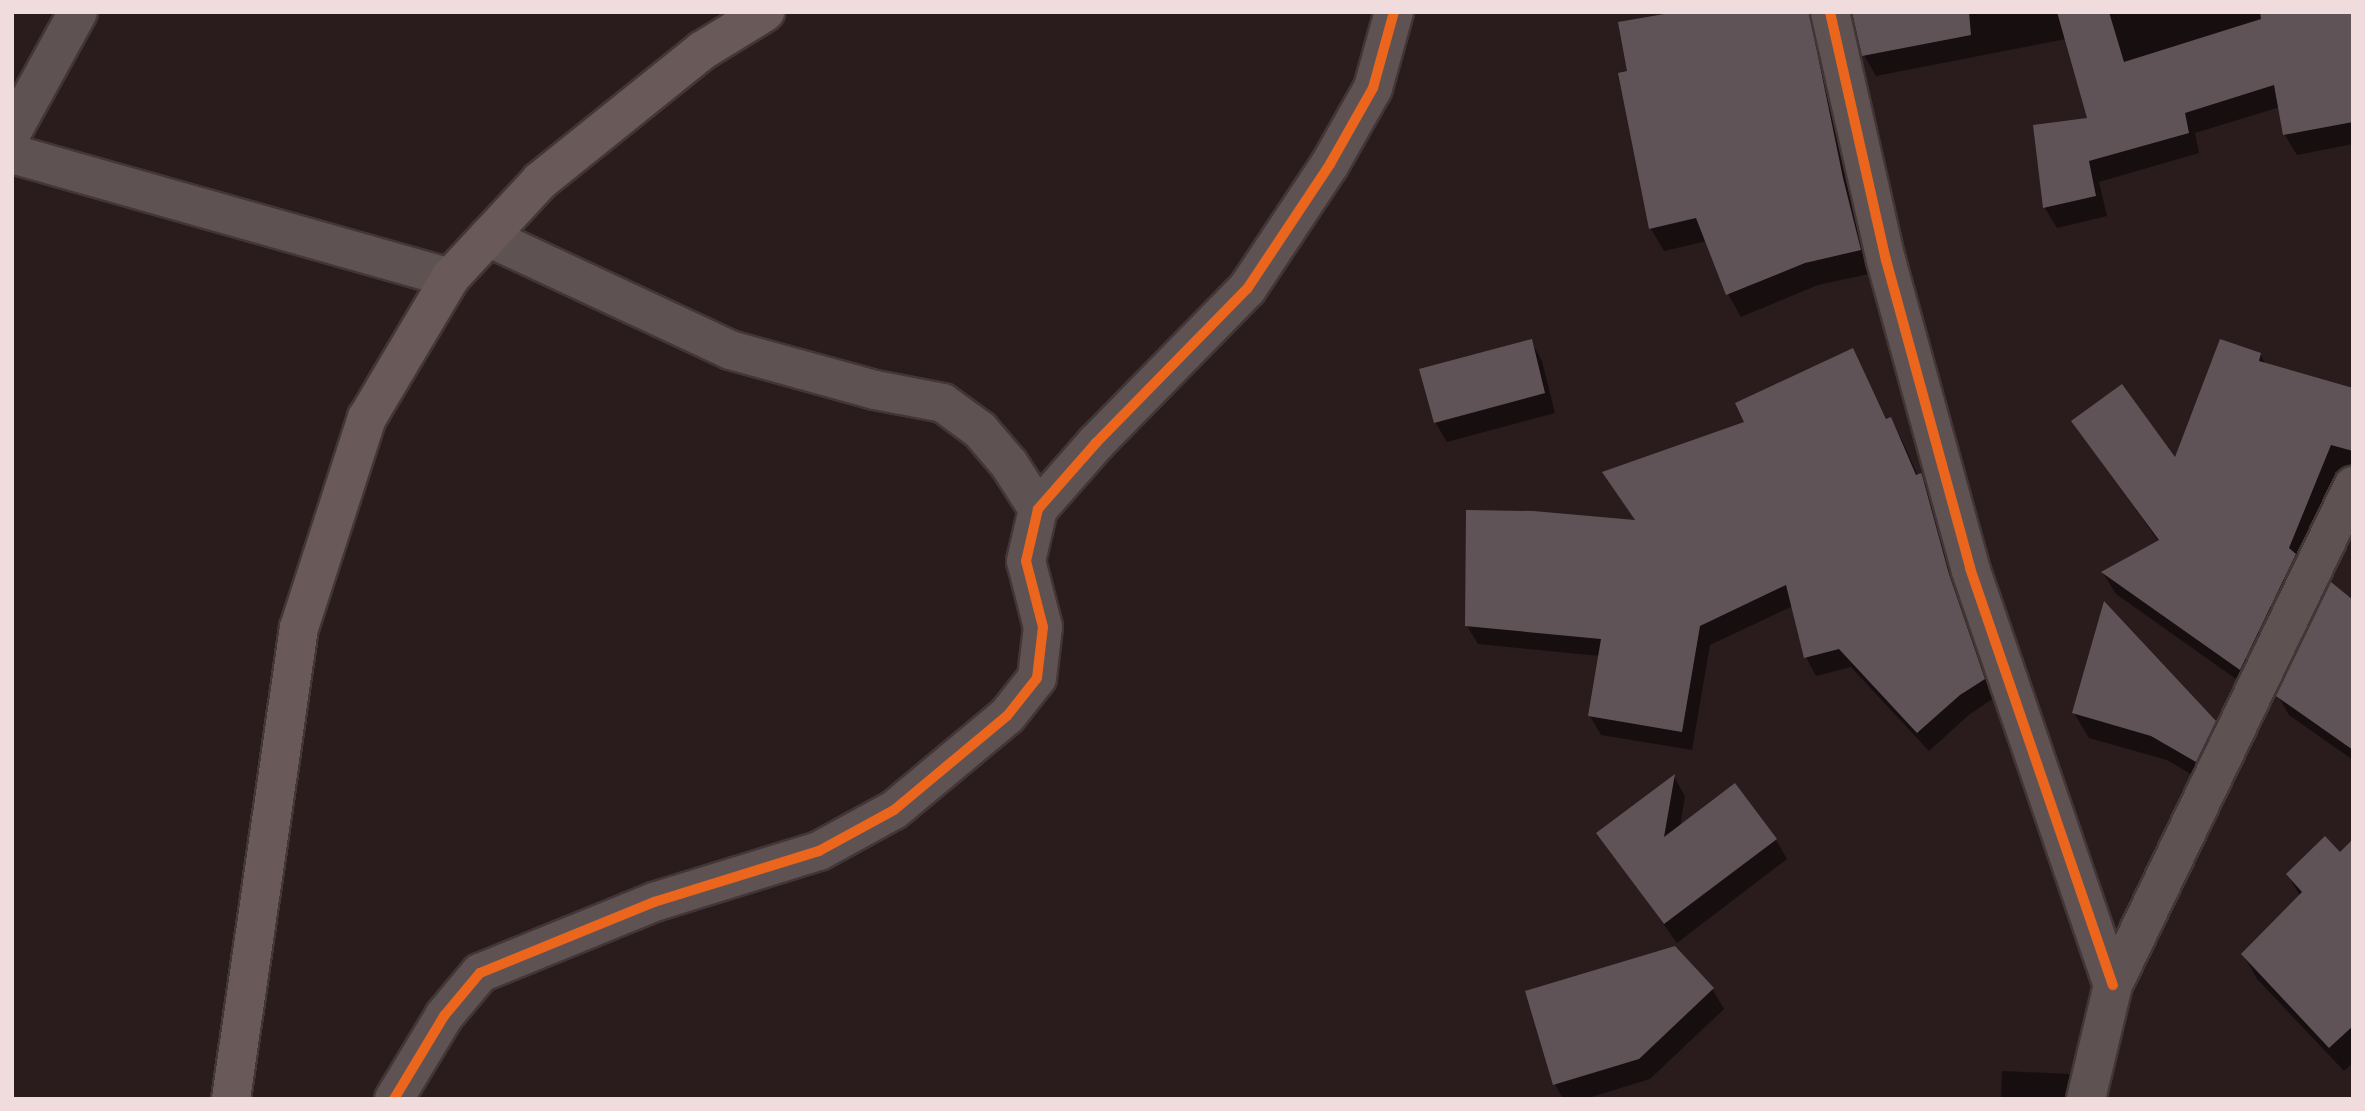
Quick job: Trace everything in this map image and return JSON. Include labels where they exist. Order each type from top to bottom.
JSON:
[{"type":"main road","points":[[230,1099],[299,628],[367,418],[450,278],[540,181],[703,50],[765,12]]},
{"type":"street","points":[[12,132],[78,12]]},
{"type":"street","points":[[394,1099],[444,1016],[480,973],[654,902],[819,851],[894,810],[1007,716],[1037,678],[1043,627],[1026,561],[1038,509],[1096,443],[1247,289],[1330,164],[1373,88],[1394,12]]},
{"type":"street","points":[[1830,12],[1886,260],[1970,568],[2113,985]]},
{"type":"street","points":[[12,154],[450,278]]},
{"type":"street","points":[[488,237],[730,350],[875,390],[943,403],[980,430],[1009,464],[1038,509]]},
{"type":"street","points":[[2086,1099],[2113,985],[2353,486]]},
{"type":"building","points":[[1676,12],[1809,12],[1843,178],[1861,250],[1805,263],[1726,295],[1696,218],[1649,229],[1618,73],[1627,71],[1618,22]]},
{"type":"building","points":[[1852,12],[1969,12],[1971,35],[1862,56]]},
{"type":"building","points":[[2057,12],[2109,12],[2124,62],[2261,19],[2260,12],[2353,12],[2353,122],[2283,135],[2274,85],[2185,113],[2189,133],[2089,161],[2096,196],[2043,208],[2033,125],[2087,118]]},
{"type":"building","points":[[1532,339],[1545,393],[1434,423],[1419,369]]},
{"type":"building","points":[[2220,339],[2261,353],[2259,361],[2353,388],[2353,451],[2331,445],[2289,548],[2296,554],[2240,670],[2101,572],[2159,540],[2071,421],[2122,384],[2175,457]]},
{"type":"building","points":[[1853,348],[1886,419],[1891,417],[1916,475],[1922,475],[1949,574],[1985,679],[1960,695],[1917,733],[1839,649],[1804,658],[1786,585],[1700,626],[1682,732],[1588,716],[1601,639],[1465,626],[1466,510],[1533,511],[1635,520],[1602,472],[1744,422],[1735,403]]},
{"type":"building","points":[[2331,582],[2353,600],[2353,750],[2276,696]]},
{"type":"building","points":[[2104,601],[2216,721],[2196,762],[2151,736],[2072,713]]},
{"type":"building","points":[[1675,774],[1664,837],[1735,783],[1777,839],[1664,924],[1596,833]]},
{"type":"building","points":[[2325,836],[2340,852],[2353,839],[2353,1026],[2329,1048],[2241,954],[2302,892],[2286,874]]},
{"type":"building","points":[[1675,946],[1714,988],[1639,1059],[1553,1085],[1525,991]]},
{"type":"cycle path","points":[[394,1099],[444,1016],[480,973],[654,902],[819,851],[894,810],[1007,716],[1037,678],[1043,627],[1026,561],[1038,509],[1096,443],[1247,289],[1330,164],[1373,88],[1394,12]]},
{"type":"cycle path","points":[[1830,12],[1886,260],[1970,568],[2113,985]]}]
